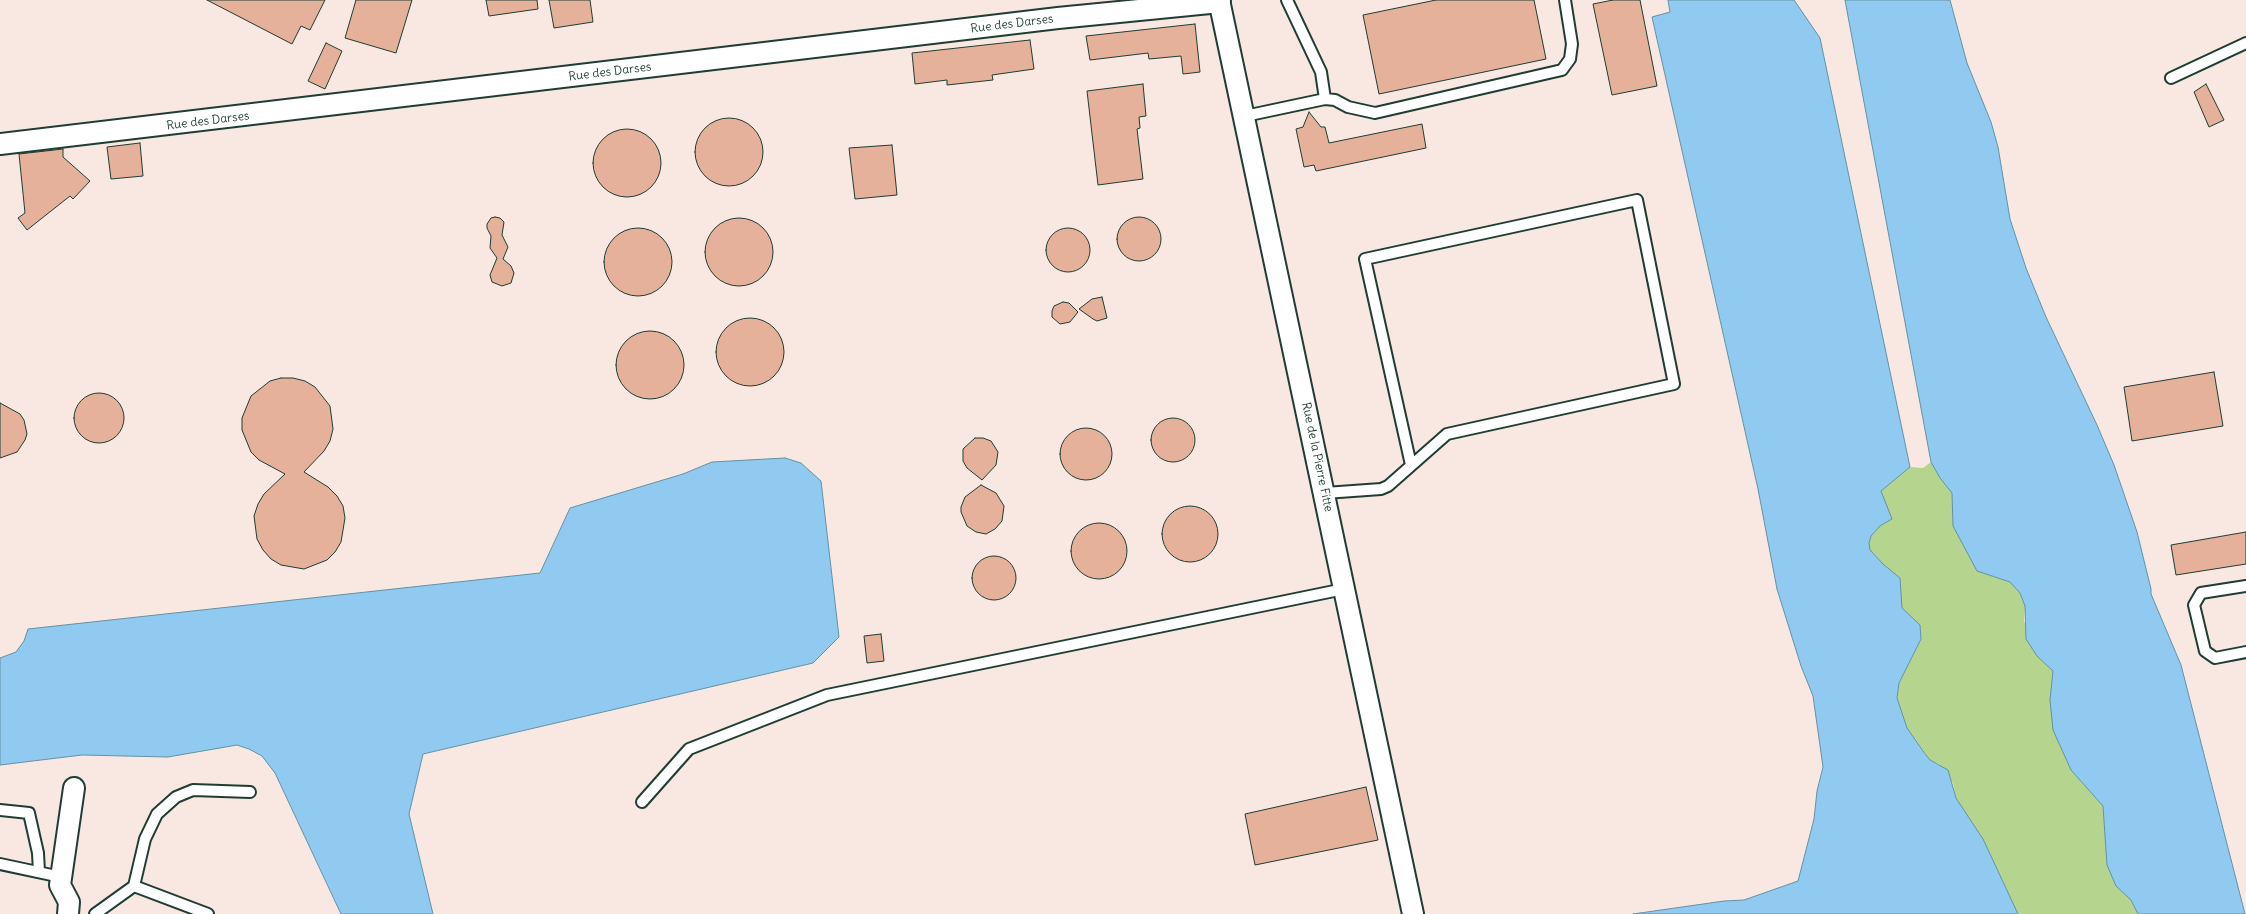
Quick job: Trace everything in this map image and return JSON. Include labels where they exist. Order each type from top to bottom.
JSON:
[{"type":"street","name":"Rue de la Pierre Fitte","points":[[1220,1],[1413,914]]},
{"type":"street","name":"Rue des Darses","points":[[0,144],[1049,19],[1220,1]]},
{"type":"street","points":[[68,914],[69,902],[60,885],[74,788]]},
{"type":"lane","points":[[1287,0],[1321,72],[1324,99]]},
{"type":"lane","points":[[1245,116],[1324,99],[1335,100],[1348,107],[1374,114],[1562,70],[1570,59],[1572,44],[1565,0]]},
{"type":"lane","points":[[2171,78],[2246,43]]},
{"type":"lane","points":[[1325,493],[1381,489],[1396,481],[1410,465],[1447,434],[1674,384],[1637,200],[1365,259],[1410,465]]},
{"type":"lane","points":[[2246,586],[2201,594],[2194,605],[2205,651],[2215,658],[2246,652]]},
{"type":"lane","points":[[642,802],[689,749],[827,695],[1344,589]]},
{"type":"lane","points":[[95,914],[134,886],[145,839],[157,814],[176,797],[193,790],[250,792]]},
{"type":"lane","points":[[0,810],[29,813],[38,853],[39,872]]},
{"type":"lane","points":[[0,864],[61,877]]},
{"type":"lane","points":[[134,886],[208,914]]},
{"type":"shaded area","points":[[0,0],[2246,0],[2246,914],[0,914]]},
{"type":"green space","points":[[1931,462],[1940,478],[1952,493],[1953,526],[1977,571],[2010,582],[2020,593],[2025,606],[2024,621],[2037,656],[2053,671],[2050,700],[2071,770],[2103,806],[2107,865],[2116,886],[2131,900],[2138,914],[2018,914],[1983,839],[1956,798],[1953,783],[1939,764],[1930,760],[1907,728],[1897,698],[1899,683],[1921,639],[1920,625],[1902,608],[1900,578],[1870,550],[1869,543],[1871,536],[1891,518],[1881,491],[1910,467],[1923,468]]},
{"type":"water","points":[[1668,0],[1794,0],[1820,38],[1910,467],[1881,491],[1892,519],[1880,526],[1871,536],[1869,543],[1870,550],[1900,578],[1902,608],[1920,625],[1921,639],[1899,683],[1897,698],[1907,728],[1923,751],[1930,760],[1948,770],[1956,798],[1983,839],[2018,914],[1633,914],[1724,901],[1744,900],[1798,881],[1814,819],[1817,791],[1823,767],[1813,696],[1801,666],[1777,589],[1758,489],[1652,17],[1670,12]]},
{"type":"water","points":[[1845,0],[1950,0],[1967,63],[1991,122],[1998,147],[2010,219],[2026,268],[2046,317],[2114,465],[2137,532],[2151,594],[2181,665],[2245,914],[2138,914],[2131,900],[2116,886],[2107,865],[2103,806],[2071,770],[2053,730],[2050,700],[2053,671],[2037,656],[2026,639],[2025,606],[2020,593],[2010,582],[1977,571],[1953,526],[1952,493],[1940,478],[1931,462]]},
{"type":"water","points":[[785,458],[801,463],[821,481],[839,637],[813,663],[423,754],[409,814],[433,914],[341,914],[275,773],[262,756],[249,749],[237,745],[168,757],[82,755],[0,765],[0,658],[16,652],[24,641],[28,629],[540,573],[570,508],[683,474],[712,462]]},
{"type":"building","points":[[207,0],[325,0],[310,30],[301,26],[292,44]]},
{"type":"building","points":[[356,0],[412,0],[396,53],[345,38]]},
{"type":"building","points":[[486,0],[537,0],[538,9],[489,16]]},
{"type":"building","points":[[549,0],[590,0],[593,22],[554,28]]},
{"type":"building","points":[[1436,0],[1534,0],[1546,59],[1379,94],[1363,15]]},
{"type":"building","points":[[1613,0],[1640,0],[1657,86],[1612,95],[1593,4]]},
{"type":"building","points":[[1195,24],[1200,72],[1183,74],[1181,56],[1149,59],[1148,53],[1090,60],[1086,36]]},
{"type":"building","points":[[1030,40],[1034,69],[992,75],[993,80],[947,85],[947,80],[915,84],[912,53]]},
{"type":"building","points":[[326,43],[342,51],[325,89],[308,81]]},
{"type":"building","points":[[1143,84],[1146,116],[1139,117],[1140,128],[1137,129],[1143,179],[1098,185],[1087,91]]},
{"type":"building","points":[[2206,84],[2224,120],[2209,127],[2194,92]]},
{"type":"building","points":[[1309,112],[1321,127],[1325,127],[1329,143],[1422,124],[1426,148],[1316,171],[1314,165],[1304,167],[1296,129],[1303,127]]},
{"type":"building","points":[[729,118],[742,121],[753,128],[760,139],[763,152],[760,165],[753,176],[742,183],[729,186],[716,183],[705,176],[698,165],[695,152],[698,139],[705,128],[716,121]]},
{"type":"building","points":[[627,129],[640,132],[651,139],[658,150],[661,163],[658,176],[651,187],[640,194],[627,197],[614,194],[603,187],[596,176],[593,163],[596,150],[603,139],[614,132]]},
{"type":"building","points":[[140,143],[143,176],[111,179],[107,147]]},
{"type":"building","points":[[892,145],[897,195],[855,199],[849,148]]},
{"type":"building","points":[[63,149],[63,157],[90,181],[73,199],[70,196],[27,230],[18,218],[25,213],[19,154]]},
{"type":"building","points":[[1139,217],[1151,221],[1157,227],[1161,239],[1157,251],[1151,257],[1139,261],[1127,257],[1121,251],[1117,239],[1121,227],[1127,221]]},
{"type":"building","points":[[491,218],[500,218],[504,222],[502,235],[508,247],[503,259],[511,266],[514,273],[511,283],[502,286],[492,282],[490,275],[497,258],[490,248],[491,236],[487,224]]},
{"type":"building","points":[[739,218],[752,221],[763,228],[770,239],[773,252],[770,265],[763,276],[752,283],[739,286],[726,283],[715,276],[708,265],[705,252],[708,239],[715,228],[726,221]]},
{"type":"building","points":[[638,228],[651,231],[662,238],[669,249],[672,262],[669,275],[662,286],[651,293],[638,296],[625,293],[614,286],[607,275],[604,262],[607,249],[614,238],[625,231]]},
{"type":"building","points":[[1068,228],[1080,232],[1086,238],[1090,250],[1086,262],[1080,268],[1068,272],[1056,268],[1050,262],[1046,250],[1050,238],[1056,232]]},
{"type":"building","points":[[1102,297],[1107,318],[1097,321],[1079,309],[1092,299]]},
{"type":"building","points":[[1063,302],[1069,303],[1078,312],[1070,322],[1060,324],[1052,317],[1052,311],[1054,306]]},
{"type":"building","points":[[750,318],[763,321],[774,328],[781,339],[784,352],[781,365],[774,376],[763,383],[750,386],[737,383],[726,376],[719,365],[716,352],[719,339],[726,328],[737,321]]},
{"type":"building","points":[[650,331],[663,334],[674,341],[681,352],[684,365],[681,378],[674,389],[663,396],[650,399],[637,396],[626,389],[619,378],[616,365],[619,352],[626,341],[637,334]]},
{"type":"building","points":[[2214,372],[2223,426],[2132,441],[2124,387]]},
{"type":"building","points":[[281,378],[305,381],[315,387],[330,406],[333,429],[330,441],[324,451],[304,472],[328,487],[337,496],[343,506],[345,518],[341,542],[335,552],[327,560],[304,569],[281,565],[271,559],[257,539],[254,516],[258,504],[264,494],[285,474],[259,460],[251,452],[242,430],[242,418],[251,396],[270,381]]},
{"type":"building","points":[[94,393],[104,393],[117,400],[124,413],[124,423],[117,436],[104,443],[94,443],[85,439],[78,432],[74,423],[74,413],[78,404],[85,397]]},
{"type":"building","points":[[0,403],[20,414],[24,420],[27,434],[17,452],[0,458]]},
{"type":"building","points":[[1173,418],[1185,422],[1191,428],[1195,440],[1191,452],[1185,458],[1173,462],[1161,458],[1155,452],[1151,440],[1155,428],[1161,422]]},
{"type":"building","points":[[1086,428],[1100,432],[1108,440],[1112,454],[1108,468],[1100,476],[1086,480],[1072,476],[1064,468],[1060,454],[1064,440],[1072,432]]},
{"type":"building","points":[[975,438],[991,441],[998,452],[996,465],[982,480],[967,468],[963,461],[963,449]]},
{"type":"building","points":[[981,485],[996,493],[1004,506],[1002,521],[995,529],[986,534],[976,532],[967,526],[961,512],[965,497]]},
{"type":"building","points":[[1190,506],[1201,508],[1210,514],[1216,523],[1218,534],[1216,545],[1210,554],[1201,560],[1190,562],[1179,560],[1170,554],[1164,545],[1162,534],[1164,523],[1170,514],[1179,508]]},
{"type":"building","points":[[1099,523],[1110,525],[1119,531],[1125,540],[1127,551],[1125,562],[1119,571],[1110,577],[1099,579],[1088,577],[1079,571],[1073,562],[1071,551],[1073,540],[1079,531],[1088,525]]},
{"type":"building","points":[[2246,532],[2246,564],[2176,575],[2171,545]]},
{"type":"building","points":[[994,556],[1006,560],[1012,566],[1016,578],[1012,590],[1006,596],[994,600],[982,596],[976,590],[972,578],[976,566],[982,560]]},
{"type":"building","points":[[881,634],[884,661],[867,663],[864,636]]},
{"type":"building","points":[[1366,787],[1378,840],[1255,865],[1245,814]]}]
